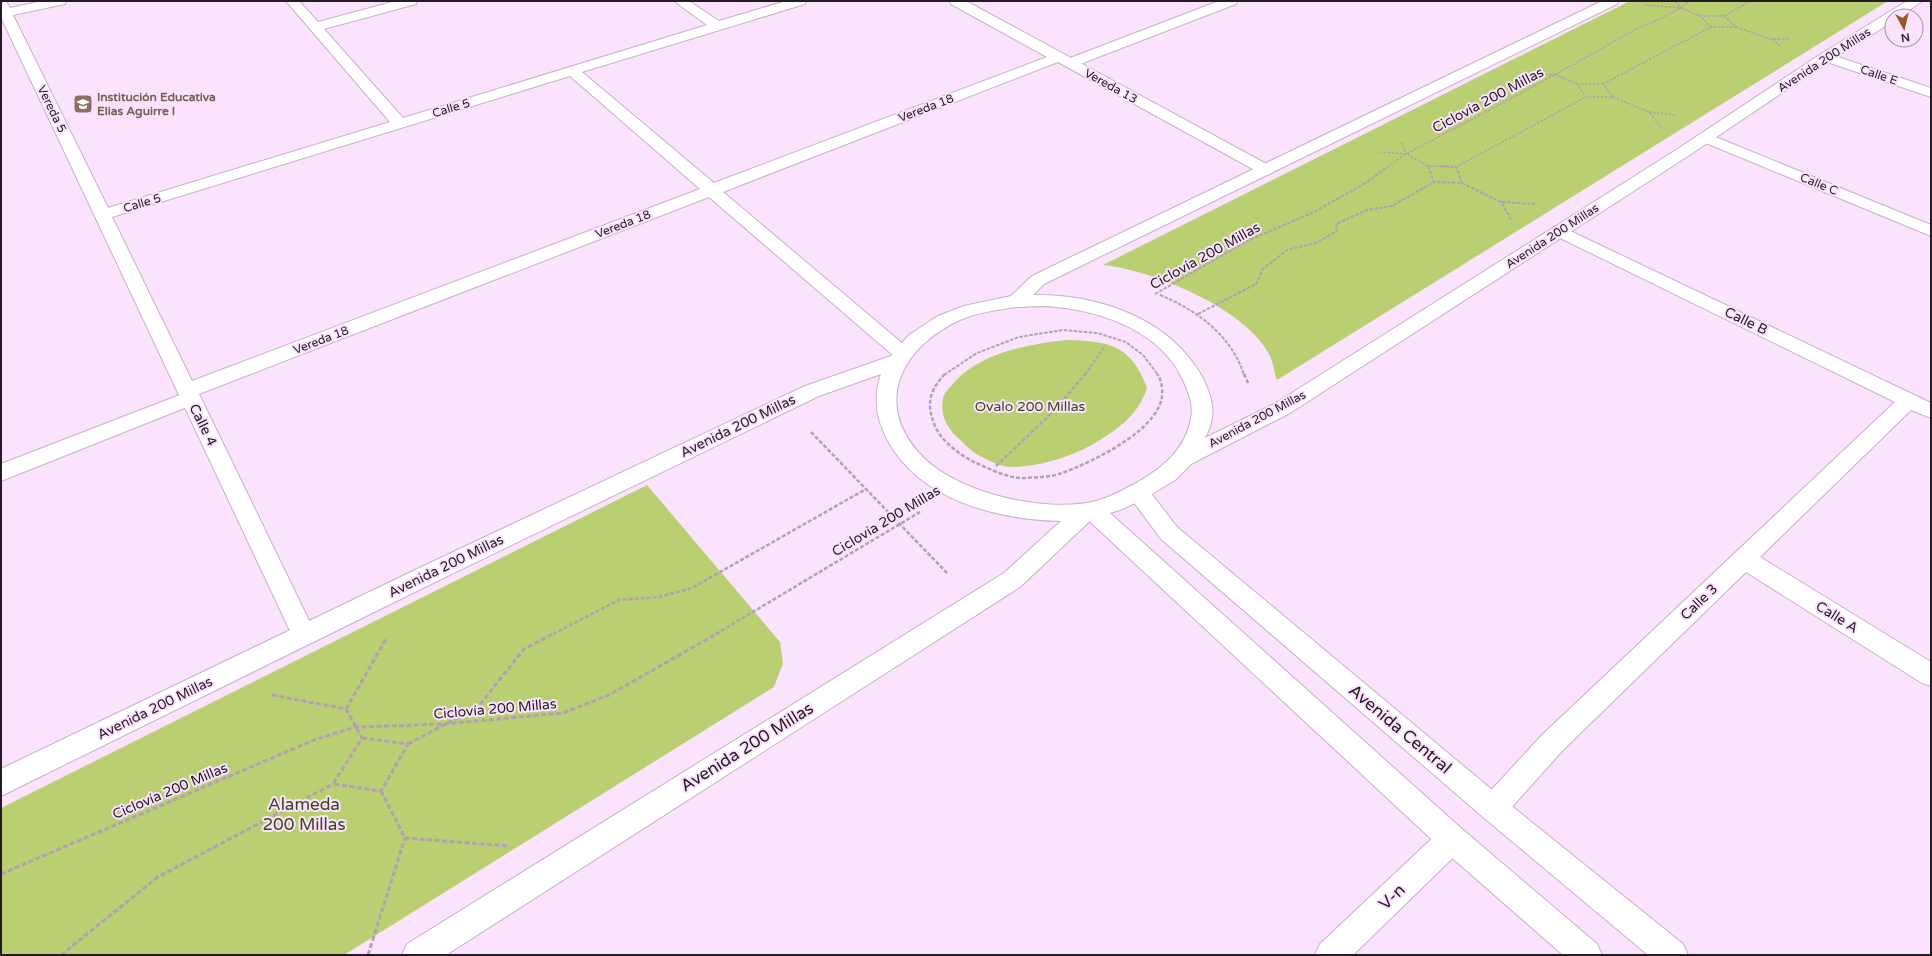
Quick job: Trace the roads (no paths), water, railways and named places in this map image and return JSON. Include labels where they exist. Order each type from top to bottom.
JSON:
[{"type":"street","points":[[4,8],[60,1]]},
{"type":"street","points":[[292,1],[400,124]]},
{"type":"street","points":[[315,27],[411,1]]},
{"type":"street","points":[[680,1],[718,26]]},
{"type":"street","name":"Calle 5","points":[[102,215],[800,1]]},
{"type":"street","name":"Vereda 13","points":[[956,1],[1266,170]]},
{"type":"street","name":"Vereda 18","points":[[1,473],[189,394],[712,190],[1065,60],[1231,1]]},
{"type":"street","name":"Avenida 200 Millas","points":[[1182,459],[1283,408],[1706,138],[1826,57],[1916,1]]},
{"type":"street","points":[[1017,301],[1038,280],[1266,170],[1606,2]]},
{"type":"street","name":"Vereda 5","points":[[4,8],[102,215]]},
{"type":"street","name":"Calle E","points":[[1826,57],[1931,93]]},
{"type":"street","points":[[572,71],[712,190],[900,357]]},
{"type":"street","name":"Calle C","points":[[1706,138],[1931,231]]},
{"type":"street","name":"Calle 4","points":[[102,215],[304,635]]},
{"type":"street","name":"Calle B","points":[[1560,231],[1931,411]]},
{"type":"street","points":[[1017,301],[1056,301],[1094,308],[1127,319],[1161,339],[1184,362],[1198,389],[1202,417],[1192,446],[1171,472],[1138,493],[1089,511],[1057,513],[1003,506],[956,491],[924,472],[900,445],[887,417],[886,388],[900,357],[917,338],[946,320],[979,307],[1017,301]]},
{"type":"street","name":"Avenida 200 Millas","points":[[1,783],[304,635],[784,404],[812,391],[900,357]]},
{"type":"street","name":"Calle 3","points":[[1493,808],[1552,743],[1909,400]]},
{"type":"street","name":"Avenida Central","points":[[1138,493],[1169,533],[1493,808],[1672,955]]},
{"type":"street","points":[[1089,511],[1452,839],[1586,955]]},
{"type":"street","name":"Avenida 200 Millas","points":[[418,955],[1012,580],[1089,511]]},
{"type":"street","name":"Calle A","points":[[1744,559],[1931,674]]},
{"type":"street","name":"V-n","points":[[1331,955],[1452,839]]},
{"type":"place","name":"Institución Educativa Elias Aguirre I","points":[[83,104]]},
{"type":"park label","name":"Ovalo 200 Millas","points":[[1030,406]]},
{"type":"park label","name":"Alameda 200 Millas","points":[[304,814]]}]
